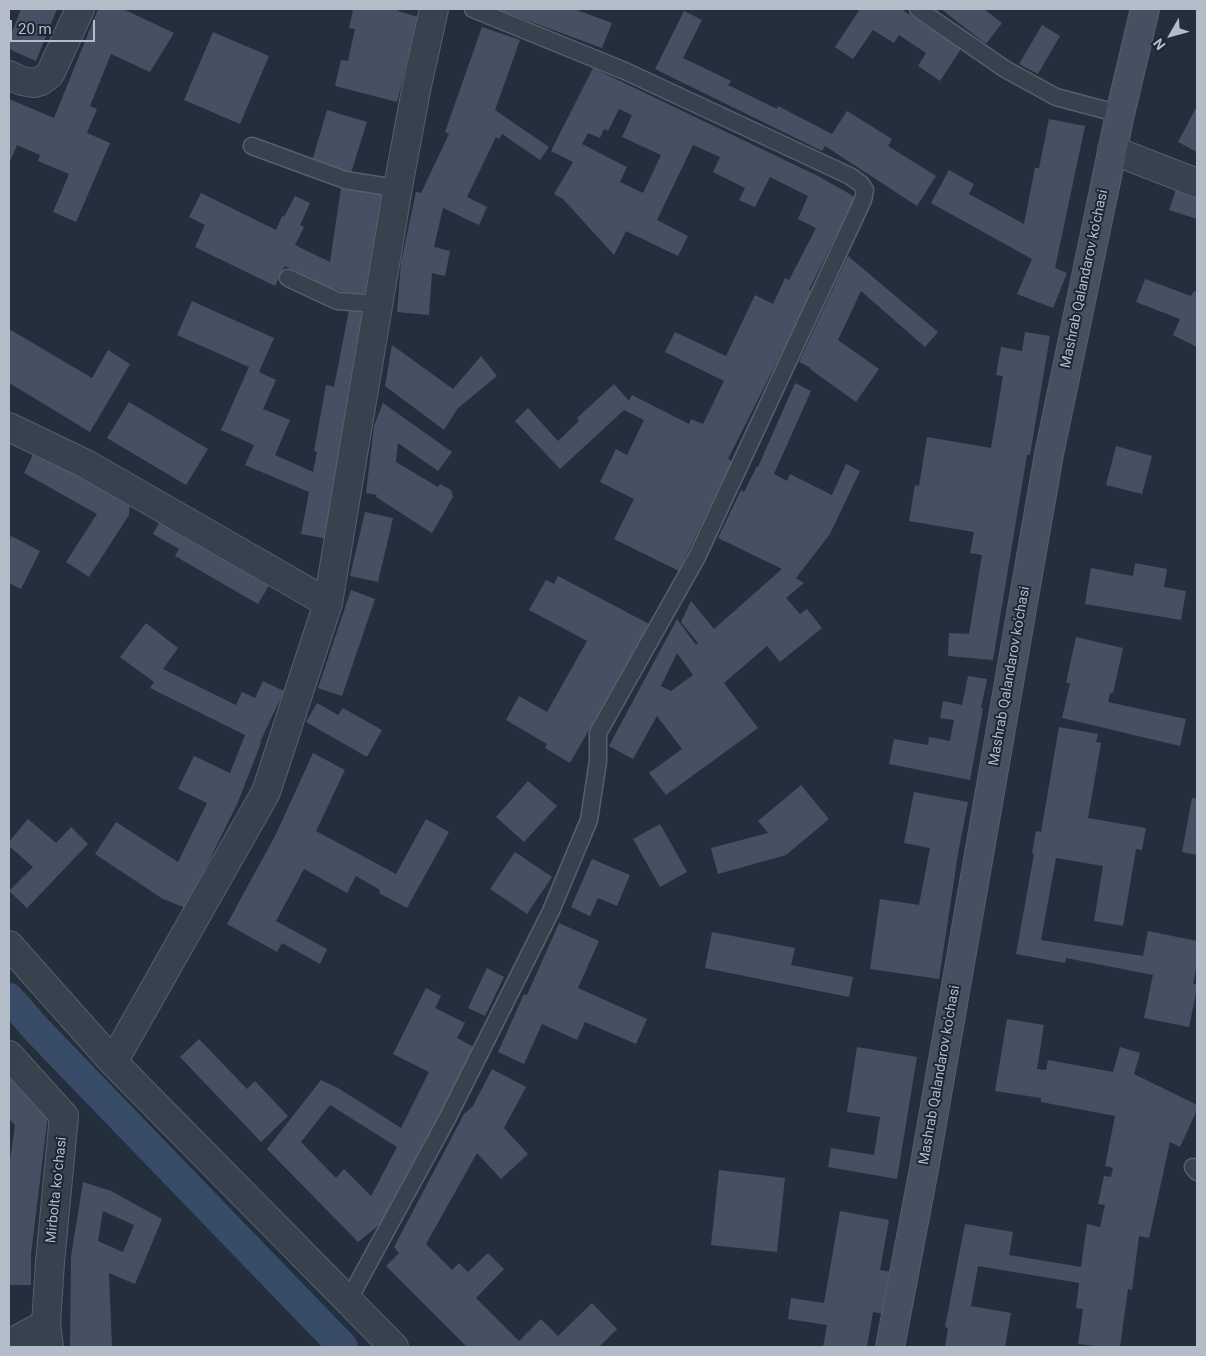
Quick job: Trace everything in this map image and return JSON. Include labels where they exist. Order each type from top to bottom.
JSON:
[{"type":"main road","name":"Mashrab Qalandarov ko'chasi","points":[[890,1347],[926,1159],[1048,454],[1112,150],[1145,9]]},
{"type":"street","points":[[9,75],[22,81],[34,83],[42,81],[50,74],[80,9]]},
{"type":"street","points":[[113,1062],[266,792],[328,602],[398,187],[416,90],[434,9]]},
{"type":"street","points":[[1112,150],[1197,183]]},
{"type":"street","points":[[9,427],[86,464],[328,602]]},
{"type":"street","points":[[9,945],[113,1062],[394,1347]]},
{"type":"street","name":"Mirbolta koʻchasi","points":[[9,1055],[64,1116],[50,1262],[48,1336]]},
{"type":"street","points":[[9,1344],[48,1336]]},
{"type":"lane","points":[[348,1301],[447,1119],[551,911],[589,820],[598,761],[598,733],[697,557],[863,200],[865,190],[861,184],[850,176],[625,71],[472,9]]},
{"type":"lane","points":[[918,9],[1005,69],[1056,97],[1120,114]]},
{"type":"lane","points":[[252,146],[345,180],[398,187]]},
{"type":"lane","points":[[288,278],[337,301],[378,304]]},
{"type":"building","points":[[21,9],[57,9],[36,61],[9,49],[9,33],[11,34]]},
{"type":"building","points":[[98,9],[126,9],[174,33],[150,72],[111,54],[90,106],[97,109],[87,133],[110,143],[76,222],[53,212],[69,174],[38,161],[40,155],[17,145],[9,164],[9,99],[54,118]]},
{"type":"building","points":[[347,9],[399,9],[398,11],[418,17],[397,102],[335,86],[341,60],[348,61],[355,29],[349,28],[353,11]]},
{"type":"building","points":[[496,9],[574,9],[612,23],[602,48]]},
{"type":"building","points":[[860,9],[901,9],[961,49],[940,81],[918,66],[926,53],[899,35],[894,43],[873,30],[853,59],[835,47]]},
{"type":"building","points":[[941,9],[984,9],[1002,23],[986,44]]},
{"type":"building","points":[[684,11],[702,20],[683,58],[731,81],[728,85],[777,109],[778,106],[832,134],[847,111],[892,139],[888,146],[936,176],[917,206],[825,146],[822,151],[655,69]]},
{"type":"building","points":[[1042,25],[1060,36],[1038,74],[1019,64]]},
{"type":"building","points":[[482,27],[520,40],[495,110],[549,147],[540,160],[502,134],[499,139],[496,137],[467,197],[487,207],[479,225],[443,208],[434,247],[450,251],[445,276],[432,273],[429,315],[397,312],[401,262],[416,192],[421,193],[449,134],[445,132]]},
{"type":"building","points":[[213,32],[269,56],[240,124],[184,100]]},
{"type":"building","points":[[593,68],[818,176],[855,197],[809,290],[812,292],[728,459],[732,461],[679,571],[614,539],[634,499],[600,482],[616,449],[627,455],[644,420],[624,410],[560,469],[515,421],[528,408],[558,441],[579,421],[577,418],[614,384],[629,401],[632,395],[689,424],[691,419],[703,424],[724,381],[665,352],[675,332],[726,356],[755,295],[773,304],[785,278],[789,280],[816,228],[798,219],[808,196],[770,177],[755,207],[739,200],[745,188],[713,172],[720,157],[693,145],[657,220],[688,236],[678,256],[626,231],[614,255],[563,199],[554,194],[573,162],[551,151]],"holes":[[[619,109],[632,115],[622,137],[661,155],[643,193],[620,182],[627,167],[582,144],[588,133],[600,138],[604,129],[608,131]]]},
{"type":"building","points":[[1197,106],[1197,152],[1178,142]]},
{"type":"building","points":[[327,110],[367,122],[351,173],[312,161]]},
{"type":"building","points":[[1049,119],[1085,126],[1055,268],[1067,273],[1053,308],[1017,294],[1032,259],[931,203],[949,170],[974,184],[969,194],[1024,224],[1035,168],[1039,168]]},
{"type":"building","points":[[341,188],[384,194],[368,294],[344,292],[326,287],[285,266],[275,286],[195,247],[205,225],[189,217],[201,193],[276,230],[282,216],[284,217],[295,196],[310,203],[300,225],[304,227],[295,245],[330,262]]},
{"type":"building","points":[[1176,189],[1197,196],[1197,219],[1169,210]]},
{"type":"building","points":[[848,256],[938,332],[925,347],[861,291],[838,340],[879,369],[856,402],[811,368],[799,362]]},
{"type":"building","points":[[1145,279],[1191,296],[1194,291],[1197,293],[1197,347],[1173,335],[1180,319],[1136,302]]},
{"type":"building","points":[[192,301],[274,338],[259,372],[276,380],[263,409],[290,420],[275,455],[313,472],[317,452],[314,451],[326,385],[334,387],[349,310],[368,314],[361,329],[350,390],[355,391],[328,539],[301,534],[309,492],[245,465],[254,445],[221,430],[249,367],[177,335]]},
{"type":"building","points":[[9,329],[92,378],[108,350],[130,364],[90,432],[11,384],[9,387]]},
{"type":"building","points":[[1025,332],[1050,336],[1030,455],[1027,455],[993,660],[948,656],[949,633],[969,634],[982,555],[970,553],[974,532],[909,521],[915,485],[919,486],[927,437],[991,448],[1003,376],[996,375],[1001,347],[1022,351]]},
{"type":"building","points":[[392,345],[453,389],[481,356],[497,376],[458,408],[444,430],[385,386]]},
{"type":"building","points":[[795,383],[811,391],[774,474],[787,481],[790,474],[832,495],[846,464],[860,471],[830,534],[796,578],[804,583],[786,598],[800,614],[807,609],[822,628],[780,662],[767,646],[724,683],[758,728],[666,795],[649,773],[682,749],[657,716],[633,759],[609,746],[677,619],[696,645],[698,643],[681,622],[691,601],[714,629],[782,569],[718,538],[741,490],[744,492],[758,467]],"holes":[[[677,653],[693,675],[671,691],[661,686]]]},
{"type":"building","points":[[129,402],[208,449],[186,485],[107,438]]},
{"type":"building","points":[[383,403],[452,452],[438,471],[398,443],[396,462],[438,487],[440,484],[451,490],[453,497],[432,533],[376,497],[377,495],[366,493],[374,426]]},
{"type":"building","points":[[1116,446],[1152,456],[1142,494],[1106,485]]},
{"type":"building","points":[[36,448],[130,500],[129,515],[89,577],[66,562],[97,514],[24,473]]},
{"type":"building","points":[[365,512],[393,518],[378,582],[350,576]]},
{"type":"building","points":[[161,519],[271,582],[258,604],[175,556],[179,549],[153,534]]},
{"type":"building","points":[[11,536],[40,551],[21,589],[9,583],[9,541]]},
{"type":"building","points":[[1135,563],[1167,569],[1164,587],[1186,591],[1181,620],[1085,604],[1091,568],[1133,576]]},
{"type":"building","points":[[558,576],[651,625],[630,664],[627,663],[570,763],[545,748],[547,744],[506,720],[519,696],[547,712],[587,641],[529,610],[546,580],[554,584]]},
{"type":"building","points":[[351,590],[375,599],[342,696],[318,688]]},
{"type":"building","points":[[146,623],[178,648],[163,669],[236,705],[242,692],[255,698],[263,681],[284,691],[260,742],[238,802],[186,908],[163,899],[95,854],[116,822],[178,862],[207,803],[178,789],[194,756],[230,773],[245,735],[150,688],[154,682],[120,657]]},
{"type":"building","points":[[1076,637],[1123,648],[1113,693],[1110,693],[1108,702],[1186,719],[1180,746],[1062,718],[1070,683],[1066,683]]},
{"type":"building","points":[[968,676],[987,679],[970,780],[889,764],[894,739],[928,745],[929,737],[950,741],[954,720],[940,718],[943,701],[962,705]]},
{"type":"building","points":[[317,703],[338,715],[343,708],[382,730],[367,757],[306,722]]},
{"type":"building","points":[[1059,727],[1098,734],[1096,742],[1101,743],[1088,818],[1146,828],[1142,850],[1136,849],[1123,926],[1094,921],[1103,866],[1056,858],[1041,940],[1143,956],[1148,931],[1197,941],[1197,964],[1193,984],[1197,984],[1197,988],[1189,1027],[1144,1018],[1153,975],[1066,958],[1065,963],[1016,954],[1034,854],[1032,853],[1036,831],[1041,832]]},
{"type":"building","points":[[313,753],[345,770],[316,831],[396,874],[426,819],[449,832],[407,908],[379,893],[380,890],[356,876],[347,893],[304,869],[276,921],[327,949],[320,964],[282,943],[277,952],[227,924],[276,834]]},
{"type":"building","points":[[528,781],[557,806],[524,842],[496,817]]},
{"type":"building","points":[[801,785],[829,819],[786,855],[718,874],[711,848],[768,833],[758,821]]},
{"type":"building","points":[[914,792],[968,802],[939,979],[870,969],[880,899],[919,905],[930,848],[904,843]]},
{"type":"building","points":[[1192,798],[1197,799],[1197,855],[1182,852]]},
{"type":"building","points":[[28,819],[56,843],[71,827],[88,844],[27,908],[9,891],[33,867],[9,846],[9,842]]},
{"type":"building","points":[[660,824],[687,872],[660,887],[633,839]]},
{"type":"building","points":[[515,852],[552,877],[527,914],[490,889]]},
{"type":"building","points":[[592,859],[630,875],[617,906],[598,898],[590,916],[571,907]]},
{"type":"building","points":[[559,923],[599,941],[578,988],[647,1019],[636,1044],[585,1022],[577,1040],[542,1024],[524,1064],[498,1052],[524,994],[527,995]]},
{"type":"building","points":[[712,932],[795,948],[791,965],[853,977],[849,997],[705,968]]},
{"type":"building","points":[[487,968],[504,977],[485,1016],[468,1008]]},
{"type":"building","points":[[426,988],[441,996],[435,1008],[465,1023],[457,1038],[474,1047],[384,1221],[358,1242],[267,1149],[321,1080],[338,1088],[401,1128],[429,1072],[393,1054]],"holes":[[[330,1105],[397,1147],[371,1196],[344,1169],[336,1178],[301,1142]]]},
{"type":"building","points":[[1007,1019],[1044,1025],[1037,1069],[1046,1070],[1048,1060],[1113,1072],[1120,1047],[1140,1053],[1134,1074],[1197,1105],[1197,1110],[1180,1147],[1170,1142],[1149,1238],[1139,1236],[1132,1290],[1128,1289],[1120,1347],[1078,1344],[1083,1309],[1076,1308],[1079,1283],[978,1266],[971,1306],[1011,1313],[1005,1347],[945,1347],[948,1328],[945,1327],[965,1224],[1013,1232],[1009,1255],[1081,1267],[1087,1224],[1100,1227],[1105,1205],[1098,1204],[1104,1176],[1111,1177],[1113,1168],[1105,1166],[1115,1116],[1041,1102],[1041,1098],[995,1091]]},
{"type":"building","points":[[199,1039],[247,1089],[255,1081],[288,1116],[261,1142],[180,1057]]},
{"type":"building","points":[[857,1047],[917,1057],[897,1179],[828,1167],[831,1148],[874,1155],[880,1117],[847,1112]]},
{"type":"building","points":[[492,1069],[526,1087],[504,1128],[528,1154],[501,1179],[477,1153],[426,1244],[452,1270],[459,1263],[468,1272],[488,1253],[504,1269],[476,1298],[519,1341],[541,1319],[558,1336],[592,1303],[617,1329],[599,1347],[467,1347],[386,1266],[399,1253],[394,1247],[464,1114],[473,1106]]},
{"type":"building","points":[[9,1075],[48,1115],[31,1254],[31,1285],[9,1285],[9,1168],[15,1125],[9,1119]]},
{"type":"building","points":[[719,1170],[785,1178],[777,1252],[711,1245]]},
{"type":"building","points":[[83,1182],[111,1191],[162,1219],[135,1284],[109,1273],[112,1347],[70,1347],[71,1256]],"holes":[[[103,1211],[134,1225],[123,1252],[98,1241]]]},
{"type":"building","points":[[840,1211],[889,1220],[880,1270],[893,1272],[885,1314],[873,1312],[867,1347],[823,1347],[827,1325],[788,1319],[791,1298],[824,1303]]},
{"type":"waterway","points":[[9,998],[38,1031],[343,1347]]}]
